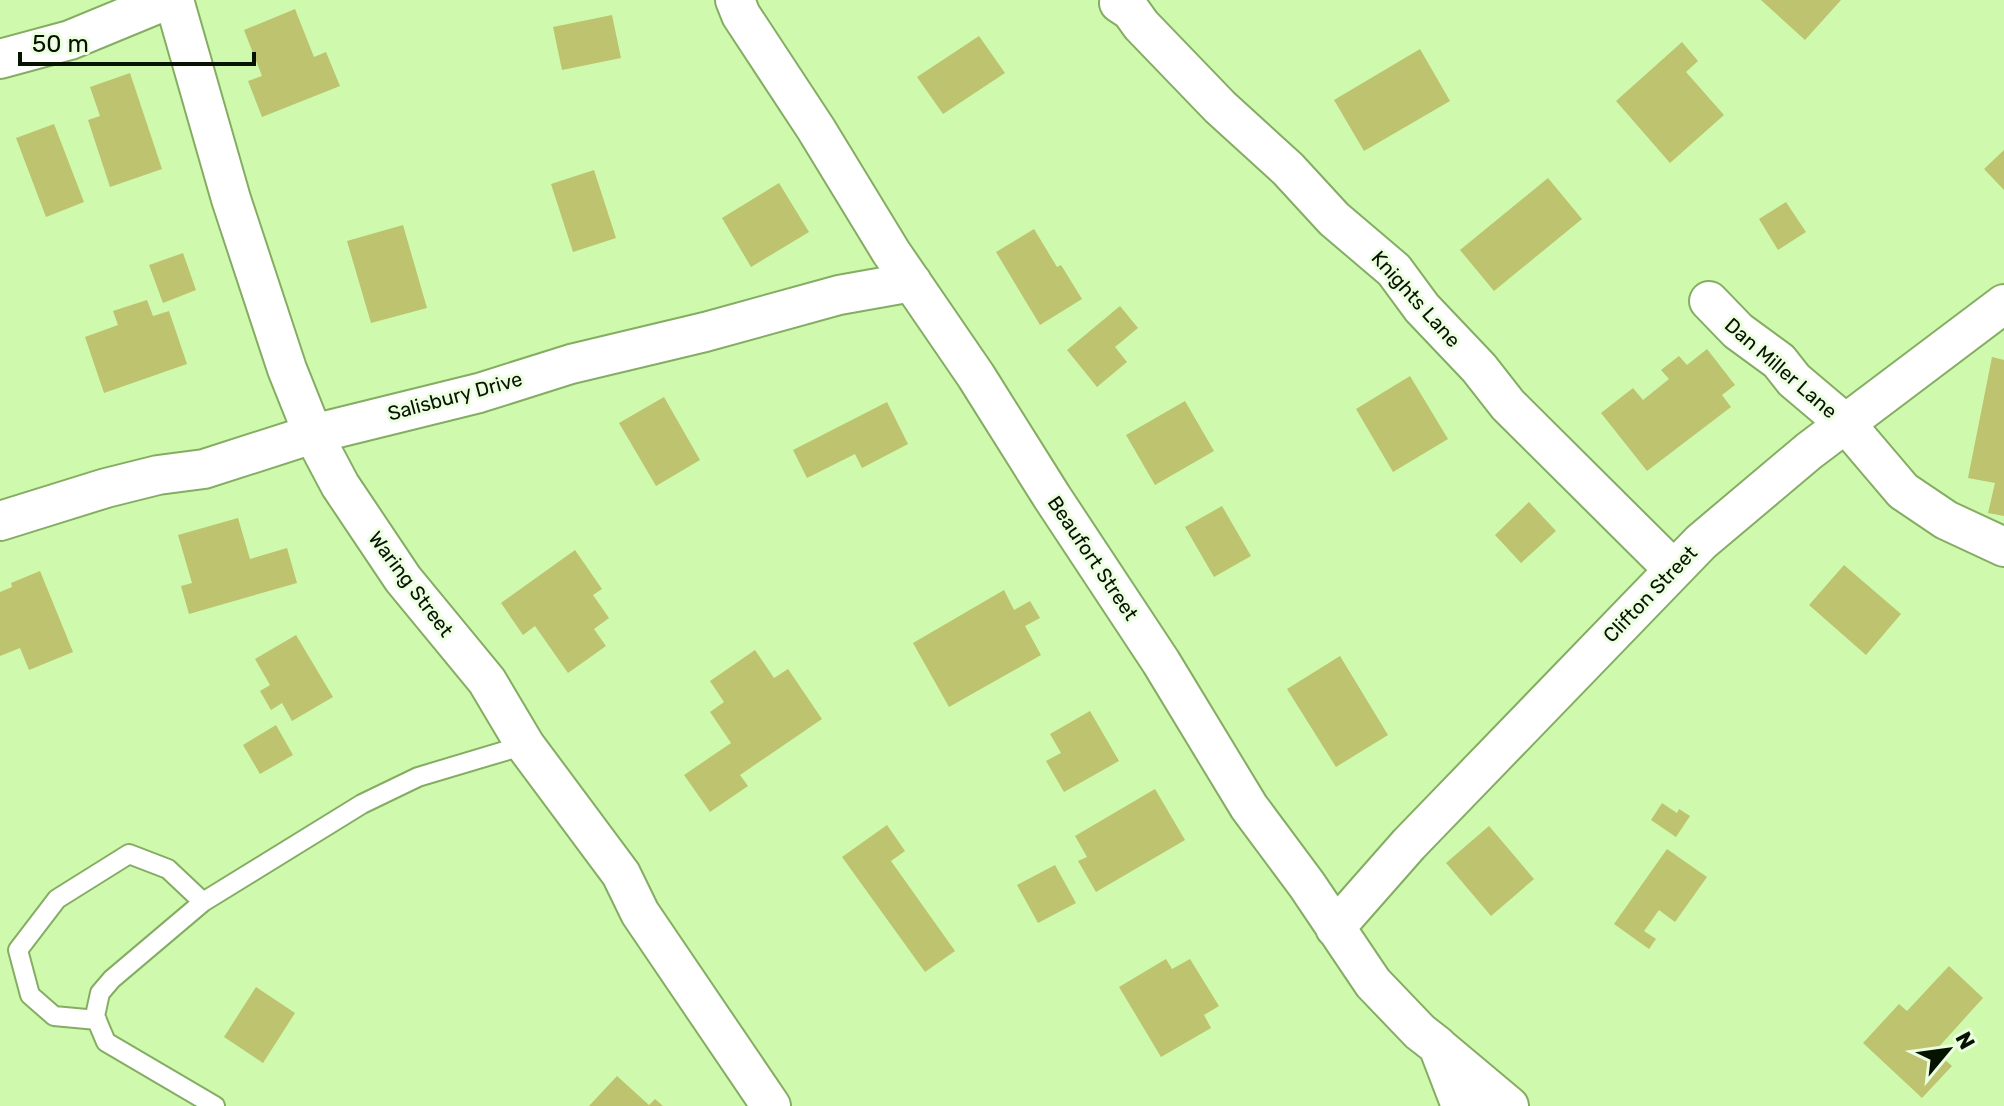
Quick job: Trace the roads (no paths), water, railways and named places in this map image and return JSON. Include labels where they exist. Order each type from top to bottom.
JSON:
[{"type":"street","points":[[0,59],[70,40],[167,0]]},
{"type":"street","name":"Waring Street","points":[[174,0],[231,199],[287,369],[313,434],[340,485],[403,579],[487,681],[525,745],[621,874],[640,913],[771,1106]]},
{"type":"street","name":"Beaufort Street","points":[[735,0],[749,28],[912,282],[1147,639],[1249,807],[1373,983],[1420,1032],[1438,1046],[1461,1106]]},
{"type":"street","name":"Knights Lane","points":[[1119,3],[1131,11],[1220,107],[1288,169],[1334,219],[1394,270],[1422,308],[1479,368],[1508,405],[1673,569]]},
{"type":"street","name":"Salisbury Drive","points":[[0,521],[106,488],[158,475],[204,469],[313,434],[479,393],[571,364],[705,332],[839,295],[912,282]]},
{"type":"street","name":"Dan Miller Lane","points":[[1709,301],[1738,331],[1779,361],[1794,380],[1846,424],[1903,491],[1946,520],[2004,547]]},
{"type":"street","name":"Clifton Street","points":[[1335,928],[1409,844],[1673,569],[1725,522],[1846,424],[2004,304]]},
{"type":"street","points":[[1438,1046],[1509,1106]]},
{"type":"lane","points":[[215,1106],[106,1042],[95,1016],[100,993],[112,979],[203,902],[362,804],[418,777],[525,745]]},
{"type":"lane","points":[[97,1020],[54,1016],[30,995],[18,950],[57,899],[129,854],[168,869],[203,902]]}]
